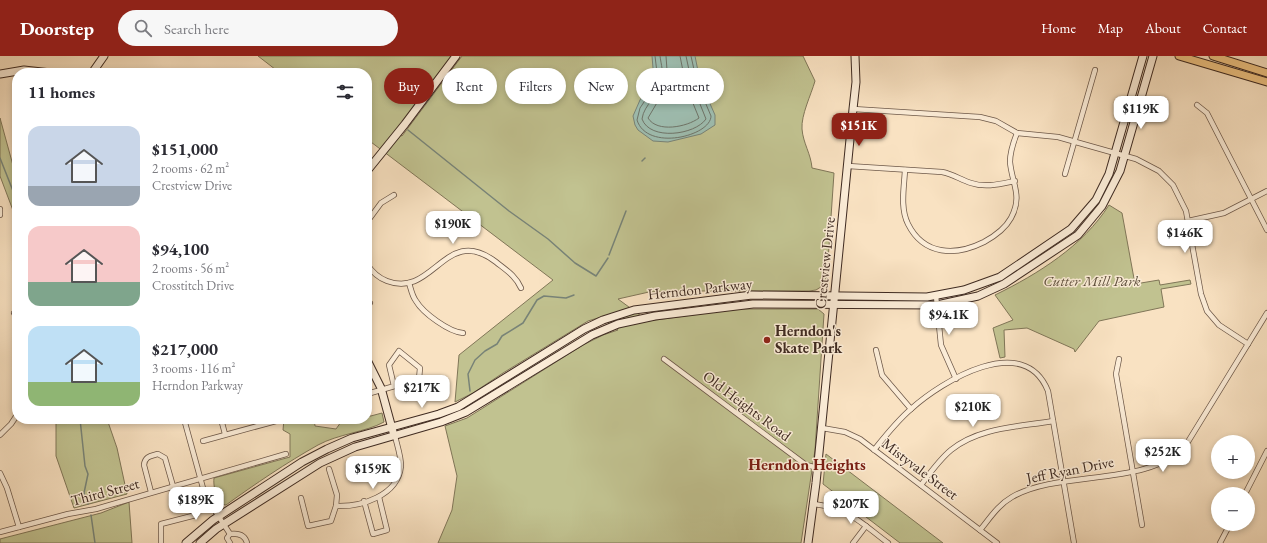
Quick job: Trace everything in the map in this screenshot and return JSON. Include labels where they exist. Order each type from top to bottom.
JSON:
[{"type":"main road","points":[[96,68],[104,56]]},
{"type":"main road","points":[[372,164],[415,112],[456,56]]},
{"type":"main road","name":"Crestview Drive","points":[[808,543],[818,468],[848,166],[856,82],[855,56]]},
{"type":"main road","name":"Herndon Parkway","points":[[186,543],[201,529],[219,516],[318,453],[352,438],[392,428],[462,405],[584,329],[615,315],[651,307],[734,296],[936,296],[974,288],[1000,277],[1071,229],[1091,207],[1100,194],[1116,153],[1143,56]]},
{"type":"main road","name":"Herndon Parkway","points":[[200,543],[224,524],[324,460],[355,447],[442,422],[466,412],[592,335],[618,324],[644,317],[735,305],[937,305],[978,296],[1004,284],[1078,234],[1097,214],[1116,180],[1153,56]]},
{"type":"main road","points":[[1179,56],[1267,82]]},
{"type":"main road","points":[[1213,56],[1267,72]]},
{"type":"main road","points":[[0,74],[12,72]]},
{"type":"main road","points":[[372,370],[382,390],[395,436]]},
{"type":"street","points":[[1065,174],[1095,70]]},
{"type":"street","points":[[1197,105],[1207,113],[1267,230]]},
{"type":"street","points":[[853,109],[980,117],[996,121],[1017,133],[1031,136],[1051,135],[1116,153],[1150,166],[1166,177],[1180,198],[1188,221],[1201,294],[1207,311],[1219,325],[1248,344]]},
{"type":"street","points":[[905,170],[904,208],[908,223],[914,233],[925,243],[946,251],[968,249],[994,236],[1003,229],[1010,219],[1016,204],[1017,195],[1010,157],[1017,133]]},
{"type":"street","points":[[848,166],[942,172],[956,176],[969,183],[986,186],[1015,181]]},
{"type":"street","points":[[1188,221],[1214,216],[1267,191]]},
{"type":"street","points":[[372,215],[381,203],[394,195]]},
{"type":"street","points":[[0,209],[0,215]]},
{"type":"street","points":[[372,271],[384,280],[397,284],[409,283],[422,278],[453,253],[468,250],[488,256],[512,274],[521,288]]},
{"type":"street","points":[[409,283],[412,294],[419,305],[448,328],[463,333]]},
{"type":"street","points":[[936,296],[941,345],[956,379]]},
{"type":"street","name":"Jeff Ryan Drive","points":[[980,530],[996,510],[1011,498],[1029,489],[1159,466],[1180,452],[1186,446],[1267,313]]},
{"type":"street","points":[[876,350],[882,375],[911,409]]},
{"type":"street","points":[[372,393],[419,379],[420,368],[399,351],[389,365],[394,386]]},
{"type":"street","name":"Old Heights Road","points":[[664,359],[806,465],[818,468]]},
{"type":"street","points":[[1119,359],[1116,374],[1142,525]]},
{"type":"street","points":[[874,450],[889,431],[911,409],[929,394],[976,370],[1003,362],[1012,362],[1024,365],[1036,372],[1045,383],[1074,543]]},
{"type":"street","points":[[0,435],[12,421]]},
{"type":"street","points":[[921,485],[943,457],[968,439],[988,432],[1053,421]]},
{"type":"street","points":[[185,424],[207,496],[230,534]]},
{"type":"street","points":[[222,424],[225,434]]},
{"type":"street","points":[[203,441],[264,424]]},
{"type":"street","name":"Mistyvale Street","points":[[822,428],[852,435],[997,543]]},
{"type":"street","points":[[336,506],[343,506],[364,501],[378,497],[389,491],[400,472],[400,458],[395,436]]},
{"type":"street","points":[[1249,487],[1267,451]]},
{"type":"street","points":[[151,492],[144,465],[147,457],[158,454],[165,458],[173,486]]},
{"type":"street","name":"Third Street","points":[[0,532],[68,514],[96,509],[286,454]]},
{"type":"street","points":[[301,498],[308,526],[331,521],[336,506],[337,495],[329,469]]},
{"type":"street","points":[[0,473],[7,488],[19,527]]},
{"type":"street","points":[[364,501],[373,534],[387,530],[378,497]]},
{"type":"street","points":[[814,504],[840,509],[850,514],[888,543]]},
{"type":"street","points":[[161,543],[161,524],[196,514]]},
{"type":"street","points":[[853,543],[866,526]]},
{"type":"street","points":[[1220,543],[1226,531]]},
{"type":"street","points":[[230,543],[226,538],[230,534],[238,534],[243,536],[247,543]]},
{"type":"green space","points":[[258,56],[454,56],[445,68],[442,68],[442,73],[434,84],[434,68],[384,68],[384,104],[420,104],[398,134],[402,136],[426,104],[434,104],[434,93],[442,83],[442,104],[497,104],[497,68],[453,68],[462,56],[803,56],[815,81],[802,123],[804,139],[812,168],[834,173],[827,276],[824,285],[816,290],[809,291],[649,292],[618,299],[648,321],[736,309],[818,309],[824,314],[815,450],[801,543],[438,543],[452,510],[457,476],[445,426],[467,418],[583,345],[603,335],[618,330],[601,317],[588,321],[473,393],[455,402],[459,355],[553,280],[372,143],[372,68],[274,68]]},
{"type":"green space","points":[[0,118],[12,162],[12,208],[0,176]]},
{"type":"green space","name":"Cutter Mill Park","points":[[1109,205],[1122,213],[1135,284],[1159,280],[1160,285],[1190,280],[1191,284],[1161,289],[1164,307],[1099,321],[1075,352],[1074,349],[1027,328],[1004,330],[1005,357],[1000,358],[993,328],[1013,320],[995,295],[1027,278],[1058,258],[1086,233]]},
{"type":"green space","points":[[382,413],[384,422],[334,438],[318,445],[248,489],[226,505],[220,504],[217,499],[214,478],[290,457],[290,434],[283,430],[284,424],[315,424],[315,426],[336,429],[340,424],[372,424],[372,416]]},
{"type":"green space","points":[[56,424],[109,424],[117,448],[127,494],[74,508],[56,456]]},
{"type":"green space","points":[[826,454],[943,543],[900,543],[823,484]]},
{"type":"green space","points":[[129,502],[132,543],[0,543],[0,539],[101,513]]},
{"type":"water","points":[[652,56],[695,56],[697,68],[653,68]]},
{"type":"water","points":[[638,104],[710,104],[715,115],[715,125],[701,134],[668,142],[653,141],[638,130],[633,116]]},
{"type":"waterway","points":[[408,130],[509,211],[548,239],[575,263],[596,276],[608,258]]},
{"type":"waterway","points":[[0,158],[12,188]]},
{"type":"waterway","points":[[642,161],[645,158]]},
{"type":"waterway","points":[[609,255],[626,211]]},
{"type":"waterway","points":[[470,391],[468,374],[475,360],[485,351],[497,344],[502,336],[523,323],[537,300],[544,296],[566,298],[574,295]]},
{"type":"waterway","points":[[81,424],[85,466],[88,474],[84,493],[88,504]]},
{"type":"waterway","points":[[91,515],[95,543]]},
{"type":"place","name":"Herndon's Skate Park","points":[[767,340]]},
{"type":"district","name":"Herndon Heights","points":[[807,464]]}]
